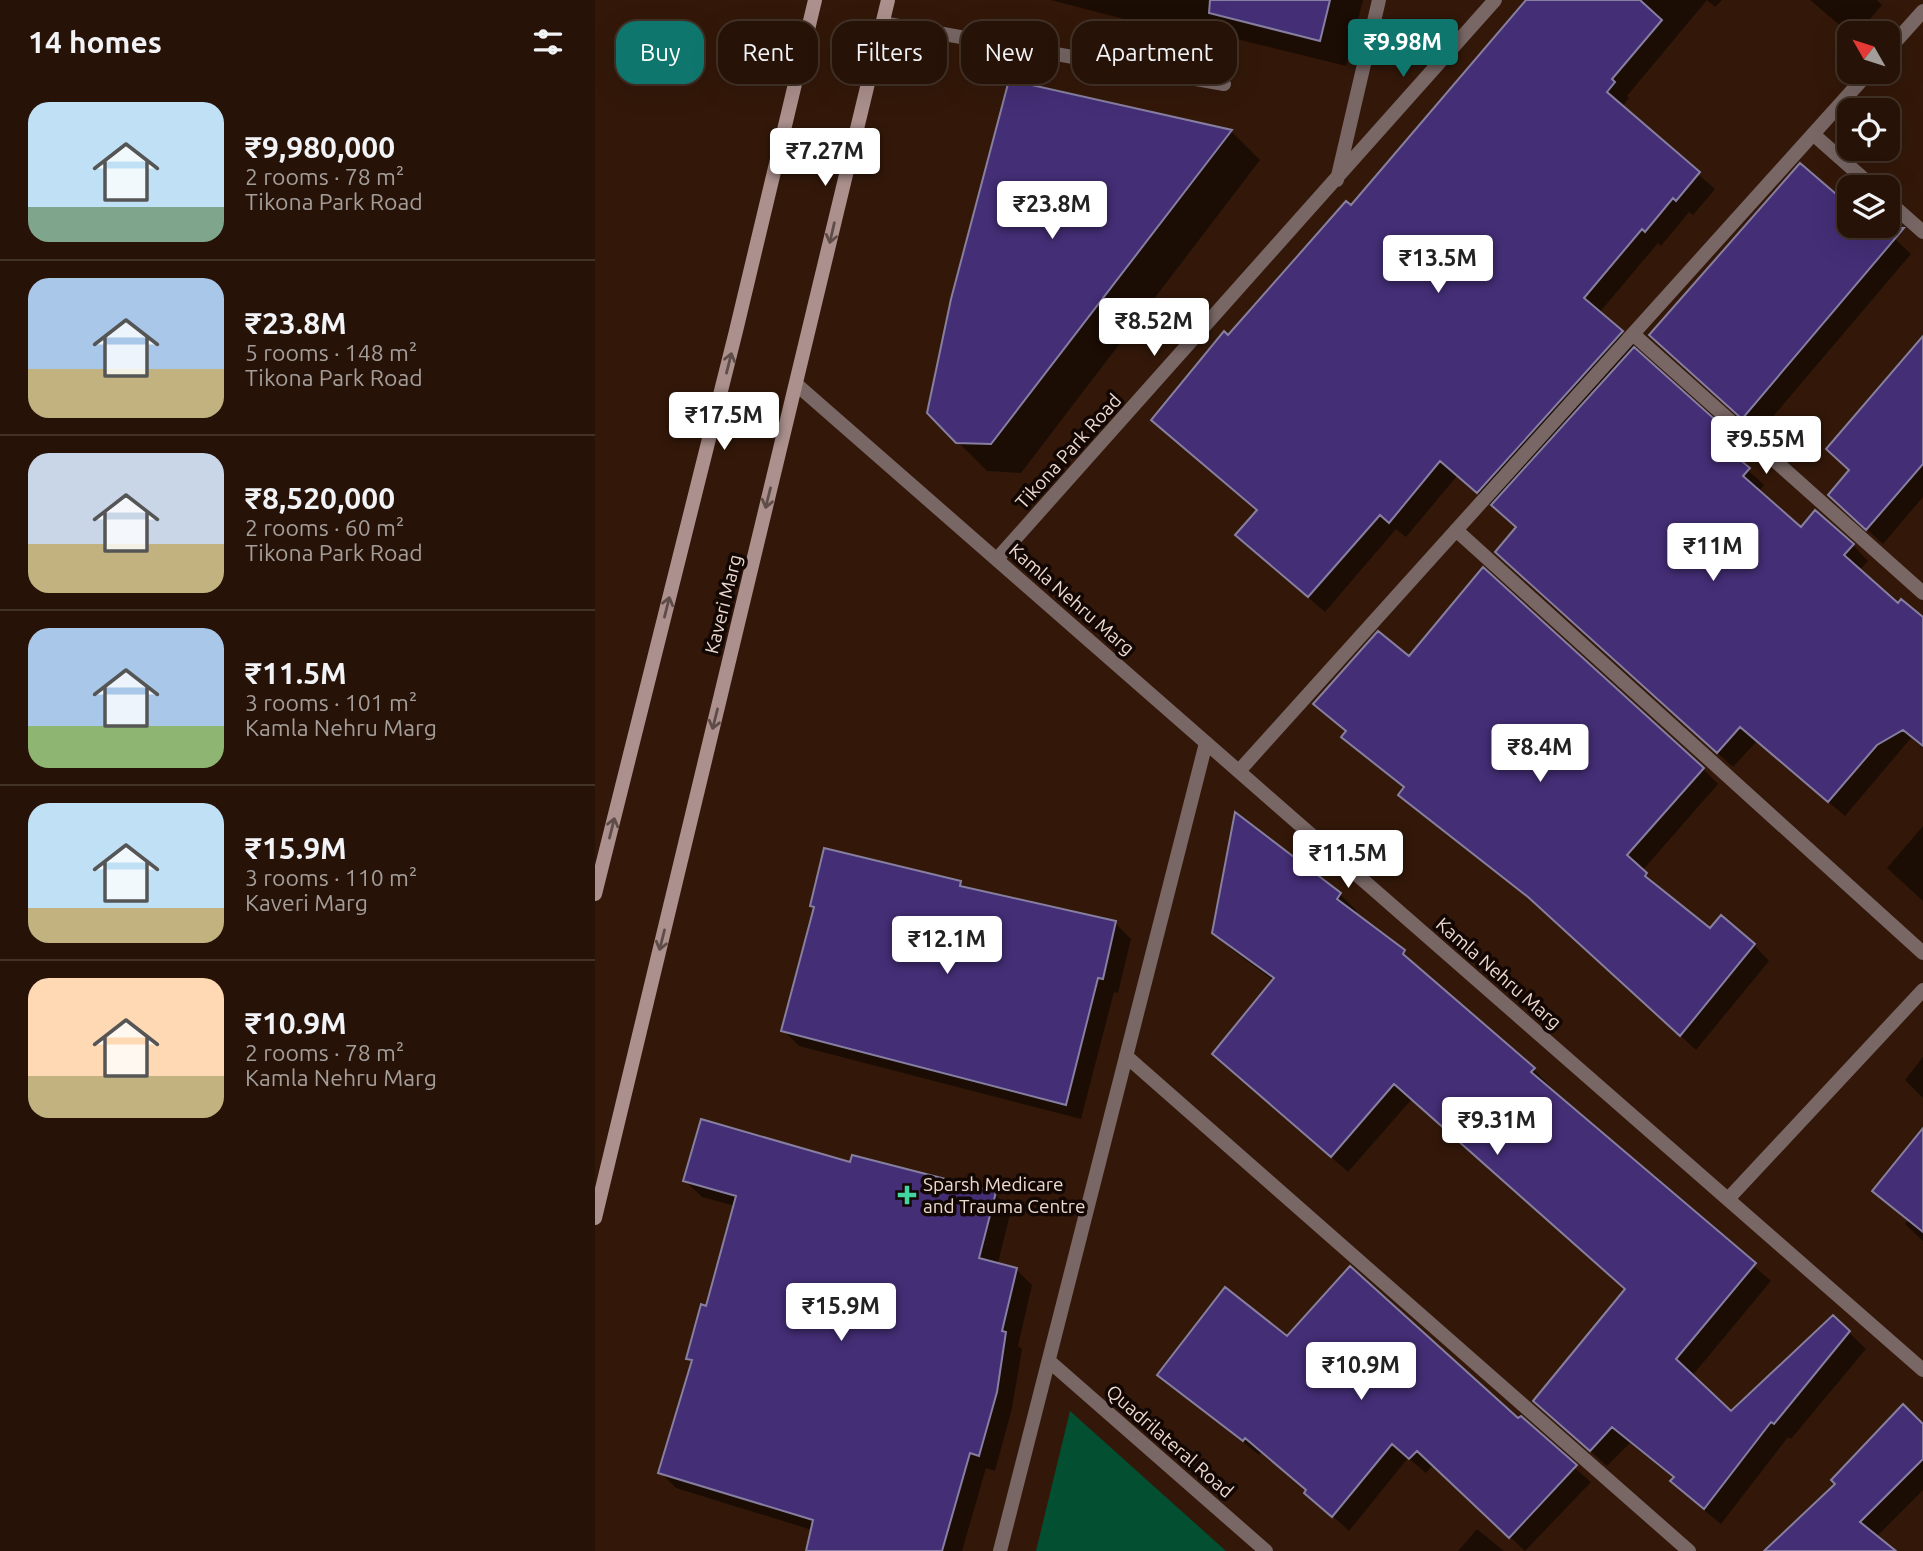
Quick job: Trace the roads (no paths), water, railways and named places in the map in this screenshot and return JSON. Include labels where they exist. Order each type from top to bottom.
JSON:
[{"type":"street","points":[[595,894],[736,331],[815,0]]},
{"type":"street","name":"Kaveri Marg","points":[[883,21],[888,0]]},
{"type":"street","name":"Tikona Park Road","points":[[1337,181],[1379,0]]},
{"type":"street","name":"Tikona Park Road","points":[[996,559],[1337,181],[1495,0]]},
{"type":"street","points":[[1901,36],[1923,11]]},
{"type":"street","points":[[947,34],[1072,57]]},
{"type":"street","name":"Kaveri Marg","points":[[595,1218],[868,84]]},
{"type":"street","points":[[1239,771],[1858,84]]},
{"type":"street","points":[[1813,134],[1859,175]]},
{"type":"street","points":[[1900,212],[1923,232]]},
{"type":"street","points":[[1633,334],[1923,593]]},
{"type":"street","name":"Kamla Nehru Marg","points":[[796,384],[1923,1370]]},
{"type":"street","points":[[1456,530],[1923,953]]},
{"type":"street","points":[[1000,1551],[1206,743]]},
{"type":"street","points":[[1728,1199],[1923,990]]},
{"type":"street","points":[[1126,1056],[1689,1551]]},
{"type":"street","name":"Quadrilateral Road","points":[[1049,1360],[1266,1551]]},
{"type":"place","name":"Sparsh Medicare and Trauma Centre","points":[[907,1195]]}]
